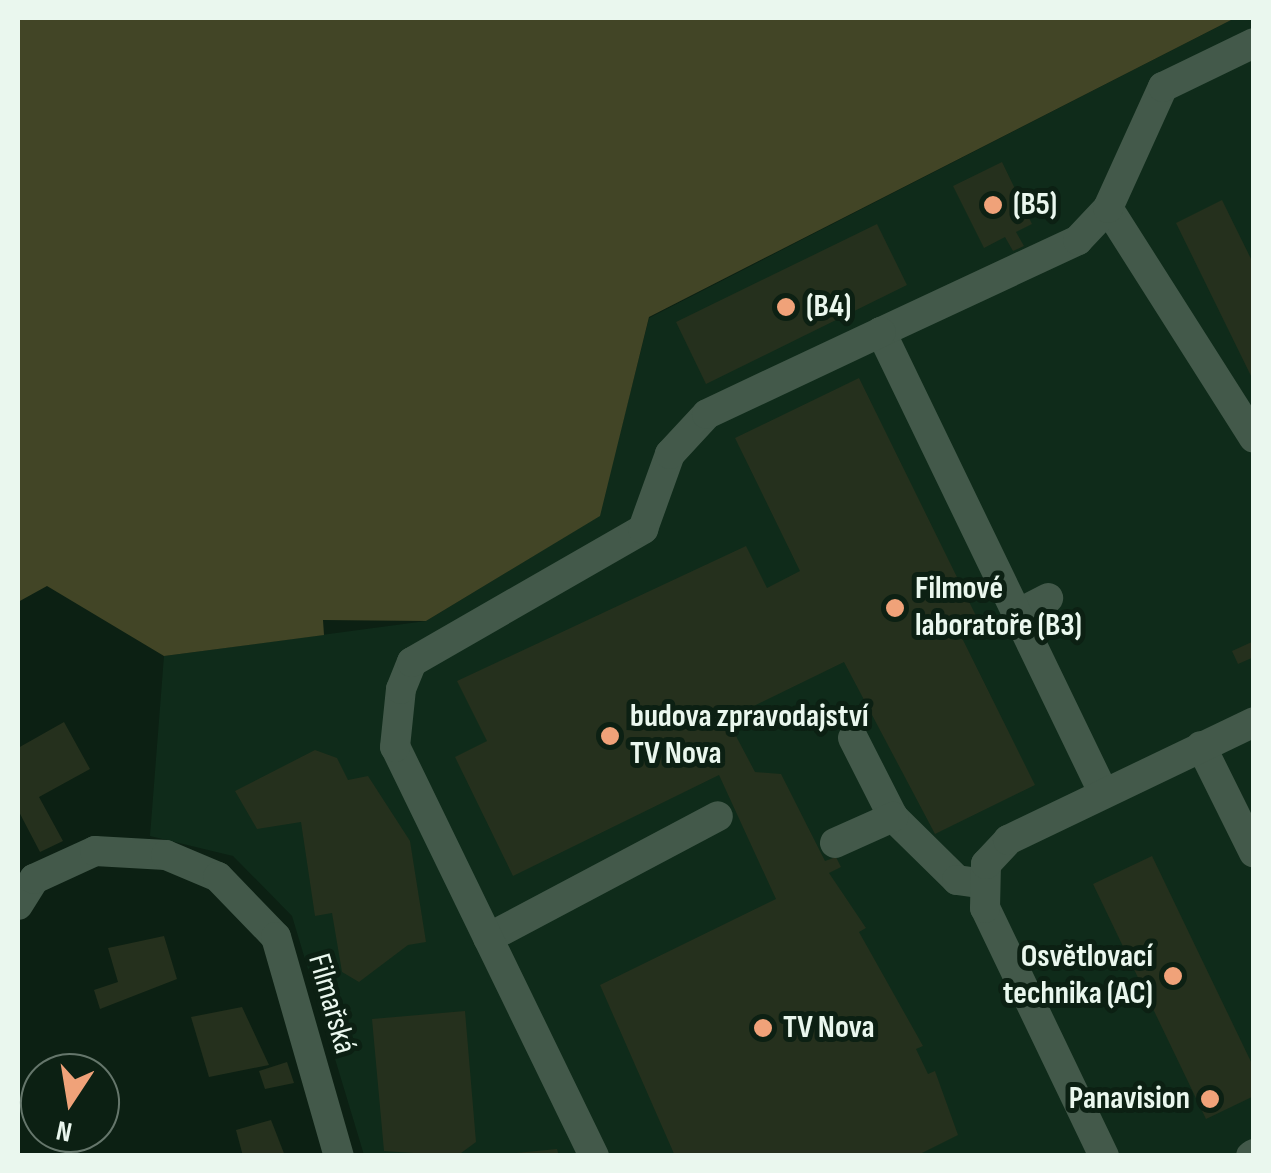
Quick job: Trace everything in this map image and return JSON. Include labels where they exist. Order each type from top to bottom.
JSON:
[{"type":"street","points":[[594,1156],[395,747],[392,720],[412,662],[643,529],[670,454],[707,414],[1078,240],[1108,208],[1164,87],[1254,43]]},
{"type":"street","points":[[1108,208],[1254,438]]},
{"type":"street","points":[[880,332],[1103,792]]},
{"type":"street","points":[[1017,614],[1048,598]]},
{"type":"street","points":[[1104,1156],[985,908],[986,864],[1008,840],[1254,722]]},
{"type":"street","points":[[853,738],[893,817],[956,880],[984,884]]},
{"type":"street","points":[[1201,746],[1254,853]]},
{"type":"street","points":[[488,938],[718,816]]},
{"type":"street","points":[[835,843],[893,817]]},
{"type":"street","name":"Filmařská","points":[[18,905],[34,879],[95,851],[166,855],[218,877],[276,937],[339,1156]]},
{"type":"shaded area","points":[[18,18],[1235,18],[649,317],[600,516],[426,621],[323,620],[324,635],[164,656],[47,586],[18,602]]},
{"type":"shaded area","points":[[1235,18],[1253,18],[1253,1155],[364,1155],[292,916],[233,856],[150,836],[164,656],[426,621],[599,516],[649,318]]},
{"type":"building","name":"(B5)","points":[[1002,162],[1032,224],[1016,232],[1024,246],[1013,251],[1005,237],[984,248],[953,186]]},
{"type":"building","points":[[1222,200],[1254,265],[1254,382],[1176,223]]},
{"type":"building","name":"(B4)","points":[[877,224],[907,285],[706,384],[676,322]]},
{"type":"building","points":[[859,378],[982,628],[962,638],[1035,785],[935,834],[844,662],[727,719],[755,772],[781,774],[825,861],[836,857],[841,867],[829,873],[866,928],[859,932],[923,1046],[916,1049],[928,1074],[935,1071],[958,1135],[916,1156],[675,1156],[600,985],[776,899],[719,775],[513,876],[455,757],[487,741],[457,681],[746,546],[767,588],[800,571],[735,438]]},
{"type":"building","points":[[1254,641],[1254,657],[1238,664],[1232,651]]},
{"type":"building","points":[[64,722],[90,769],[39,797],[63,841],[40,852],[18,810],[18,748]]},
{"type":"building","points":[[315,750],[337,758],[348,780],[368,776],[410,841],[426,942],[408,945],[359,982],[342,972],[332,913],[315,916],[301,822],[257,829],[235,791]]},
{"type":"building","name":"Osvětlovací technika (AC)","points":[[1152,856],[1254,1068],[1254,1096],[1206,1119],[1093,884]]},
{"type":"building","points":[[164,936],[177,979],[100,1009],[94,990],[118,982],[108,948]]},
{"type":"building","points":[[242,1007],[269,1065],[209,1077],[191,1017]]},
{"type":"building","points":[[465,1011],[476,1142],[457,1156],[384,1151],[372,1019]]},
{"type":"building","points":[[287,1062],[294,1083],[265,1089],[259,1071]]},
{"type":"building","points":[[271,1120],[285,1156],[243,1156],[236,1130]]},
{"type":"building","points":[[557,1149],[559,1156],[516,1156],[516,1153]]},
{"type":"place","name":"(B5)","points":[[993,205]]},
{"type":"place","name":"(B4)","points":[[786,307]]},
{"type":"place","name":"Filmové laboratoře (B3)","points":[[895,608]]},
{"type":"place","name":"budova zpravodajství TV Nova","points":[[610,736]]},
{"type":"place","name":"Osvětlovací technika (AC)","points":[[1173,976]]},
{"type":"place","name":"TV Nova","points":[[763,1028]]},
{"type":"place","name":"Panavision","points":[[1210,1099]]}]
